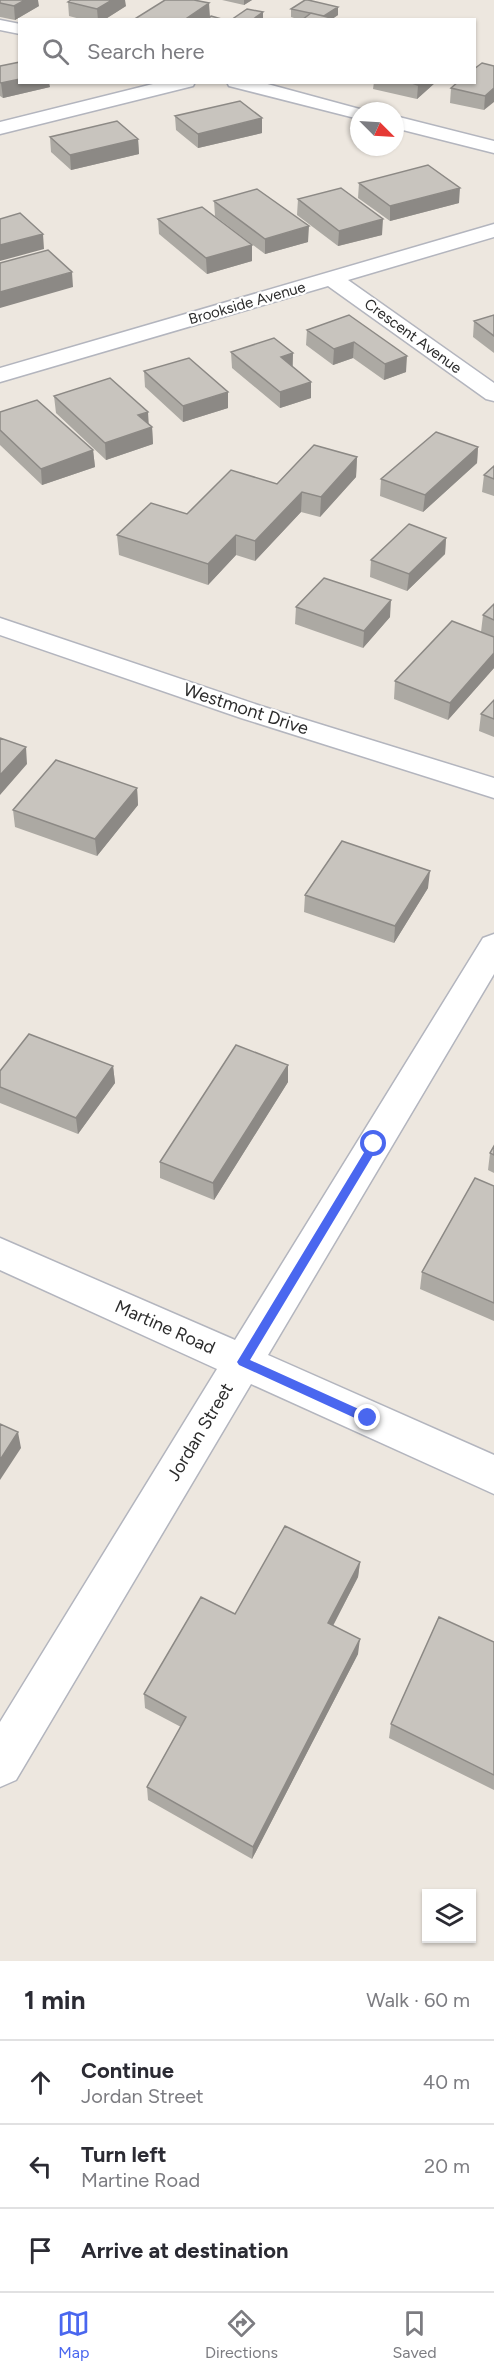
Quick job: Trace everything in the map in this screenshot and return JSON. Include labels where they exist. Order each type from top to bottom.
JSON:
[{"type":"street","points":[[0,25],[18,29]]},
{"type":"street","points":[[0,128],[178,84]]},
{"type":"street","points":[[244,84],[350,111]]},
{"type":"street","points":[[404,124],[494,147]]},
{"type":"street","name":"Brookside Avenue","points":[[0,375],[494,230]]},
{"type":"street","name":"Crescent Avenue","points":[[331,278],[494,394]]},
{"type":"street","name":"Westmont Drive","points":[[0,626],[251,712],[494,788]]},
{"type":"street","name":"Jordan Street","points":[[0,1764],[494,946]]},
{"type":"street","name":"Martine Road","points":[[0,1253],[494,1475]]},
{"type":"building","points":[[0,0],[25,0],[14,6],[0,3]]},
{"type":"building","points":[[71,0],[112,0],[97,9],[68,2]]},
{"type":"building","points":[[165,0],[194,0],[209,3],[187,18],[136,18]]},
{"type":"building","points":[[305,0],[338,7],[324,16],[291,9]]},
{"type":"building","points":[[247,9],[263,12],[255,18],[234,18]]},
{"type":"building","points":[[311,13],[331,18],[305,18]]},
{"type":"building","points":[[18,62],[18,79],[1,83],[0,66]]},
{"type":"building","points":[[482,63],[494,66],[494,88],[485,96],[451,88],[456,84],[476,84],[476,68]]},
{"type":"building","points":[[240,101],[262,118],[198,134],[175,116]]},
{"type":"building","points":[[117,121],[138,139],[70,155],[50,137]]},
{"type":"building","points":[[428,165],[460,188],[390,206],[359,183]]},
{"type":"building","points":[[341,188],[383,219],[339,231],[298,199]]},
{"type":"building","points":[[257,189],[309,226],[265,239],[214,201]]},
{"type":"building","points":[[202,207],[252,245],[206,258],[158,219]]},
{"type":"building","points":[[20,213],[43,234],[0,245],[0,219]]},
{"type":"building","points":[[48,250],[72,272],[0,292],[0,263]]},
{"type":"building","points":[[349,315],[407,356],[385,364],[354,342],[334,349],[307,330]]},
{"type":"building","points":[[494,315],[494,336],[474,321]]},
{"type":"building","points":[[274,338],[293,353],[281,357],[311,382],[280,392],[231,352]]},
{"type":"building","points":[[189,358],[228,392],[183,406],[144,371]]},
{"type":"building","points":[[110,378],[148,412],[138,415],[152,427],[105,443],[54,396]]},
{"type":"building","points":[[37,400],[93,450],[41,469],[0,430],[0,412]]},
{"type":"building","points":[[436,432],[478,447],[425,495],[381,479]]},
{"type":"building","points":[[314,445],[357,457],[321,497],[302,492],[255,541],[236,535],[208,564],[117,535],[151,503],[187,514],[231,470],[277,484]]},
{"type":"building","points":[[494,466],[494,479],[484,475]]},
{"type":"building","points":[[409,524],[446,538],[409,574],[371,560]]},
{"type":"building","points":[[324,578],[391,600],[364,631],[296,607]]},
{"type":"building","points":[[494,604],[494,620],[483,615]]},
{"type":"building","points":[[452,621],[494,637],[494,653],[450,703],[395,681]]},
{"type":"building","points":[[494,700],[494,719],[481,714]]},
{"type":"building","points":[[0,738],[26,747],[0,775]]},
{"type":"building","points":[[56,760],[137,788],[95,839],[13,810]]},
{"type":"building","points":[[342,841],[430,871],[395,926],[305,895]]},
{"type":"building","points":[[29,1034],[113,1066],[76,1118],[0,1087],[0,1071]]},
{"type":"building","points":[[236,1045],[288,1065],[213,1183],[160,1162]]},
{"type":"building","points":[[475,1178],[494,1186],[494,1303],[422,1272]]},
{"type":"building","points":[[0,1424],[18,1432],[0,1460]]},
{"type":"building","points":[[285,1526],[360,1562],[328,1623],[360,1639],[253,1847],[147,1787],[186,1717],[144,1694],[201,1597],[235,1614]]},
{"type":"building","points":[[439,1617],[494,1642],[494,1775],[391,1724]]},
{"type":"route","points":[[368,1418],[243,1362],[374,1144]]}]
